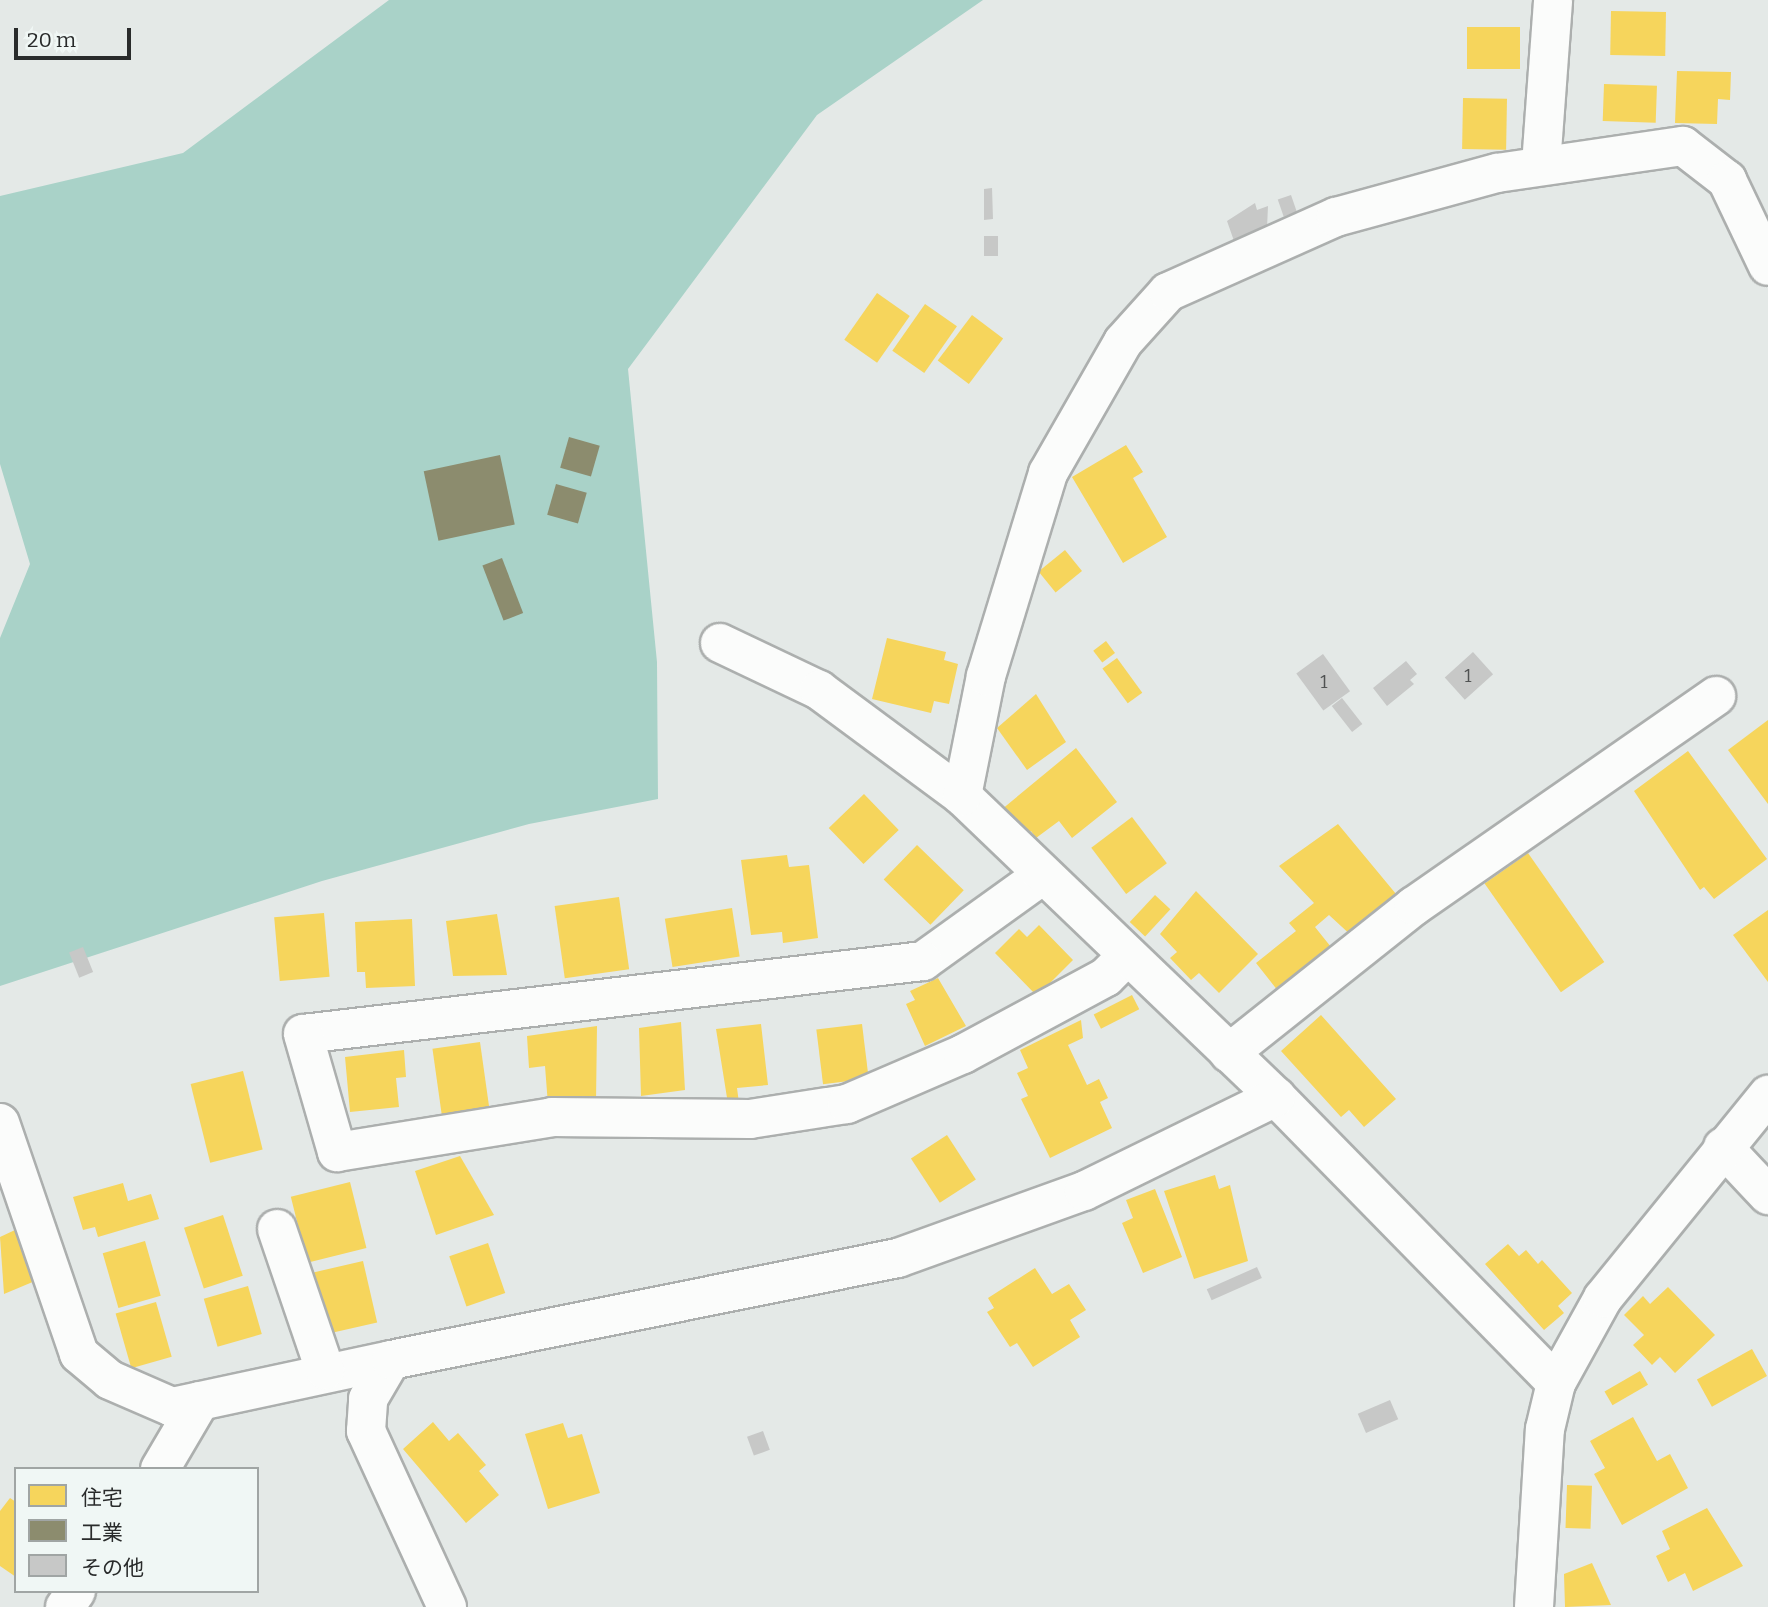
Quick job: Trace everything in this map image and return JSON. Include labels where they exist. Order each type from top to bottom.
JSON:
[{"type":"street","points":[[1541,165],[1553,0]]},
{"type":"street","points":[[962,796],[986,676],[1048,473],[1123,342],[1168,292],[1336,217],[1541,165],[1683,146],[1727,180],[1768,266]]},
{"type":"street","points":[[720,643],[819,690],[962,796],[1040,877],[1276,1097],[1556,1383]]},
{"type":"street","points":[[1229,1053],[1414,906],[1716,696]]},
{"type":"street","points":[[1040,877],[923,961],[303,1034],[338,1152],[552,1117],[750,1119],[847,1104],[963,1054],[1106,977],[1127,956]]},
{"type":"street","points":[[1534,1607],[1545,1429],[1556,1383],[1603,1298],[1768,1094]]},
{"type":"street","points":[[0,1123],[79,1354],[110,1380],[172,1407],[325,1370],[391,1360],[898,1258],[1084,1191],[1276,1097]]},
{"type":"street","points":[[1723,1147],[1768,1195]]},
{"type":"street","points":[[277,1229],[325,1370]]},
{"type":"street","points":[[391,1360],[368,1399],[366,1431],[447,1607]]},
{"type":"street","points":[[161,1467],[200,1401]]},
{"type":"green space","points":[[389,0],[983,0],[817,115],[628,369],[657,662],[658,799],[529,824],[322,881],[0,986],[0,638],[30,564],[0,464],[0,196],[183,153]]},
{"type":"building: 住宅","points":[[1611,11],[1666,12],[1665,56],[1610,55]]},
{"type":"building: 住宅","points":[[1467,27],[1520,27],[1520,69],[1467,69]]},
{"type":"building: 住宅","points":[[1677,71],[1731,72],[1730,100],[1718,99],[1717,124],[1675,123]]},
{"type":"building: 住宅","points":[[1604,84],[1657,86],[1656,123],[1603,121]]},
{"type":"building: 住宅","points":[[1463,98],[1507,99],[1506,150],[1462,149]]},
{"type":"building: 住宅","points":[[877,293],[910,316],[877,363],[844,340]]},
{"type":"building: 住宅","points":[[925,304],[957,326],[924,373],[892,351]]},
{"type":"building: 住宅","points":[[972,315],[1003,338],[969,384],[938,361]]},
{"type":"building: 住宅","points":[[1126,445],[1143,472],[1133,478],[1167,537],[1123,563],[1072,477]]},
{"type":"building: 住宅","points":[[1065,550],[1082,571],[1056,592],[1039,571]]},
{"type":"building: 住宅","points":[[887,638],[946,652],[944,660],[958,664],[949,704],[934,701],[931,713],[872,699]]},
{"type":"building: 住宅","points":[[1106,641],[1115,653],[1102,663],[1093,651]]},
{"type":"building: 住宅","points":[[1117,658],[1142,693],[1128,703],[1102,669]]},
{"type":"building: 住宅","points":[[1036,694],[1066,742],[1027,770],[997,728]]},
{"type":"building: 住宅","points":[[1768,720],[1768,804],[1728,750]]},
{"type":"building: 住宅","points":[[1076,748],[1117,802],[1072,838],[1059,821],[1036,838],[1031,831],[1022,838],[1001,810]]},
{"type":"building: 住宅","points":[[1688,751],[1767,859],[1714,899],[1704,887],[1700,890],[1634,791]]},
{"type":"building: 住宅","points":[[864,794],[899,830],[863,864],[829,828]]},
{"type":"building: 住宅","points":[[1132,817],[1167,863],[1126,894],[1091,848]]},
{"type":"building: 住宅","points":[[1338,824],[1401,900],[1354,938],[1329,915],[1315,927],[1335,952],[1282,996],[1256,963],[1296,931],[1289,923],[1314,903],[1279,866]]},
{"type":"building: 住宅","points":[[917,845],[964,890],[930,925],[884,880]]},
{"type":"building: 住宅","points":[[1528,853],[1604,962],[1561,992],[1485,883]]},
{"type":"building: 住宅","points":[[787,855],[789,867],[809,865],[818,938],[783,943],[782,932],[751,935],[741,860]]},
{"type":"building: 住宅","points":[[1196,891],[1258,954],[1219,993],[1199,973],[1191,980],[1170,958],[1177,952],[1160,934]]},
{"type":"building: 住宅","points":[[1155,895],[1170,909],[1145,936],[1130,922]]},
{"type":"building: 住宅","points":[[619,897],[629,969],[565,978],[555,906]]},
{"type":"building: 住宅","points":[[732,908],[740,956],[673,967],[665,919]]},
{"type":"building: 住宅","points":[[1768,910],[1768,982],[1733,935]]},
{"type":"building: 住宅","points":[[324,913],[330,977],[280,981],[274,917]]},
{"type":"building: 住宅","points":[[497,914],[507,975],[453,976],[446,921]]},
{"type":"building: 住宅","points":[[412,919],[415,986],[366,988],[365,972],[357,972],[355,922]]},
{"type":"building: 住宅","points":[[1039,925],[1073,960],[1037,996],[995,953],[1019,929],[1027,937]]},
{"type":"building: 住宅","points":[[938,978],[966,1026],[925,1046],[906,1004],[915,1000],[910,991]]},
{"type":"building: 住宅","points":[[1132,995],[1139,1009],[1101,1029],[1094,1015]]},
{"type":"building: 住宅","points":[[1321,1015],[1396,1099],[1364,1127],[1349,1110],[1341,1117],[1281,1051]]},
{"type":"building: 住宅","points":[[1081,1020],[1083,1038],[1068,1045],[1087,1085],[1099,1079],[1108,1098],[1100,1102],[1112,1128],[1050,1158],[1021,1099],[1028,1096],[1017,1073],[1028,1068],[1020,1050]]},
{"type":"building: 住宅","points":[[681,1022],[685,1090],[641,1096],[639,1028]]},
{"type":"building: 住宅","points":[[761,1024],[768,1085],[737,1088],[739,1103],[728,1104],[716,1029]]},
{"type":"building: 住宅","points":[[862,1024],[869,1079],[823,1084],[816,1030]]},
{"type":"building: 住宅","points":[[597,1026],[596,1102],[548,1105],[545,1066],[529,1068],[527,1036]]},
{"type":"building: 住宅","points":[[480,1042],[489,1109],[442,1116],[432,1049]]},
{"type":"building: 住宅","points":[[404,1050],[406,1077],[396,1078],[399,1107],[350,1112],[345,1057]]},
{"type":"building: 住宅","points":[[243,1071],[263,1150],[210,1163],[191,1084]]},
{"type":"building: 住宅","points":[[947,1135],[976,1179],[940,1203],[911,1158]]},
{"type":"building: 住宅","points":[[460,1156],[494,1215],[436,1235],[415,1171]]},
{"type":"building: 住宅","points":[[1215,1175],[1219,1189],[1230,1185],[1248,1261],[1194,1279],[1164,1191]]},
{"type":"building: 住宅","points":[[350,1182],[366,1248],[307,1263],[291,1197]]},
{"type":"building: 住宅","points":[[123,1183],[128,1201],[151,1194],[159,1219],[98,1237],[95,1227],[83,1230],[73,1197]]},
{"type":"building: 住宅","points":[[1155,1189],[1182,1257],[1143,1273],[1122,1223],[1133,1218],[1126,1200]]},
{"type":"building: 住宅","points":[[223,1215],[243,1276],[204,1289],[184,1228]]},
{"type":"building: 住宅","points":[[15,1230],[35,1281],[4,1294],[0,1237]]},
{"type":"building: 住宅","points":[[145,1241],[161,1296],[118,1308],[103,1253]]},
{"type":"building: 住宅","points":[[488,1243],[505,1293],[466,1306],[449,1256]]},
{"type":"building: 住宅","points":[[1508,1244],[1519,1256],[1526,1250],[1538,1264],[1542,1260],[1572,1293],[1558,1306],[1564,1313],[1544,1330],[1485,1264]]},
{"type":"building: 住宅","points":[[363,1261],[377,1322],[327,1334],[312,1273]]},
{"type":"building: 住宅","points":[[1035,1268],[1052,1294],[1069,1284],[1086,1310],[1070,1320],[1080,1337],[1033,1367],[1017,1343],[1010,1347],[987,1312],[994,1308],[988,1298]]},
{"type":"building: 住宅","points":[[248,1286],[262,1334],[218,1347],[204,1299]]},
{"type":"building: 住宅","points":[[1668,1287],[1715,1335],[1675,1373],[1660,1357],[1652,1365],[1633,1345],[1644,1335],[1624,1315],[1643,1296],[1650,1304]]},
{"type":"building: 住宅","points":[[156,1302],[172,1357],[131,1368],[116,1314]]},
{"type":"building: 住宅","points":[[1752,1349],[1767,1376],[1712,1407],[1697,1380]]},
{"type":"building: 住宅","points":[[1640,1371],[1648,1385],[1612,1405],[1604,1392]]},
{"type":"building: 住宅","points":[[1633,1417],[1657,1461],[1670,1454],[1688,1488],[1622,1525],[1594,1474],[1605,1468],[1590,1441]]},
{"type":"building: 住宅","points":[[433,1422],[449,1441],[458,1433],[486,1465],[479,1471],[499,1495],[466,1523],[403,1449]]},
{"type":"building: 住宅","points":[[563,1423],[568,1438],[582,1434],[600,1493],[548,1509],[525,1434]]},
{"type":"building: 住宅","points":[[1567,1485],[1592,1486],[1590,1529],[1565,1528]]},
{"type":"building: 住宅","points":[[10,1498],[14,1501],[14,1576],[0,1566],[0,1511]]},
{"type":"building: 住宅","points":[[1707,1508],[1743,1566],[1693,1591],[1685,1573],[1668,1582],[1656,1556],[1670,1549],[1662,1531]]},
{"type":"building: 住宅","points":[[1592,1563],[1611,1605],[1565,1607],[1564,1574]]},
{"type":"building: 工業","points":[[569,437],[600,446],[591,477],[560,468]]},
{"type":"building: 工業","points":[[500,455],[515,524],[438,541],[424,471]]},
{"type":"building: 工業","points":[[556,484],[587,493],[578,524],[547,515]]},
{"type":"building: 工業","points":[[502,558],[523,613],[504,621],[482,566]]},
{"type":"building: その他","points":[[992,188],[993,219],[984,220],[984,189]]},
{"type":"building: その他","points":[[1291,195],[1297,212],[1284,217],[1278,200]]},
{"type":"building: その他","points":[[1255,203],[1257,210],[1268,206],[1267,228],[1234,241],[1227,221]]},
{"type":"building: その他","points":[[984,236],[998,236],[998,256],[984,256]]},
{"type":"building: その他","points":[[1473,652],[1493,674],[1465,700],[1445,677]]},
{"type":"building: その他","points":[[1323,654],[1350,691],[1323,711],[1296,673]]},
{"type":"building: その他","points":[[1406,661],[1417,674],[1410,680],[1414,684],[1387,706],[1373,688]]},
{"type":"building: その他","points":[[1342,698],[1362,724],[1352,732],[1332,706]]},
{"type":"building: その他","points":[[83,947],[93,972],[79,978],[69,953]]},
{"type":"building: その他","points":[[1257,1267],[1262,1278],[1212,1300],[1207,1289]]},
{"type":"building: その他","points":[[1390,1400],[1398,1419],[1366,1433],[1358,1414]]},
{"type":"building: その他","points":[[763,1431],[770,1450],[754,1456],[747,1437]]}]
